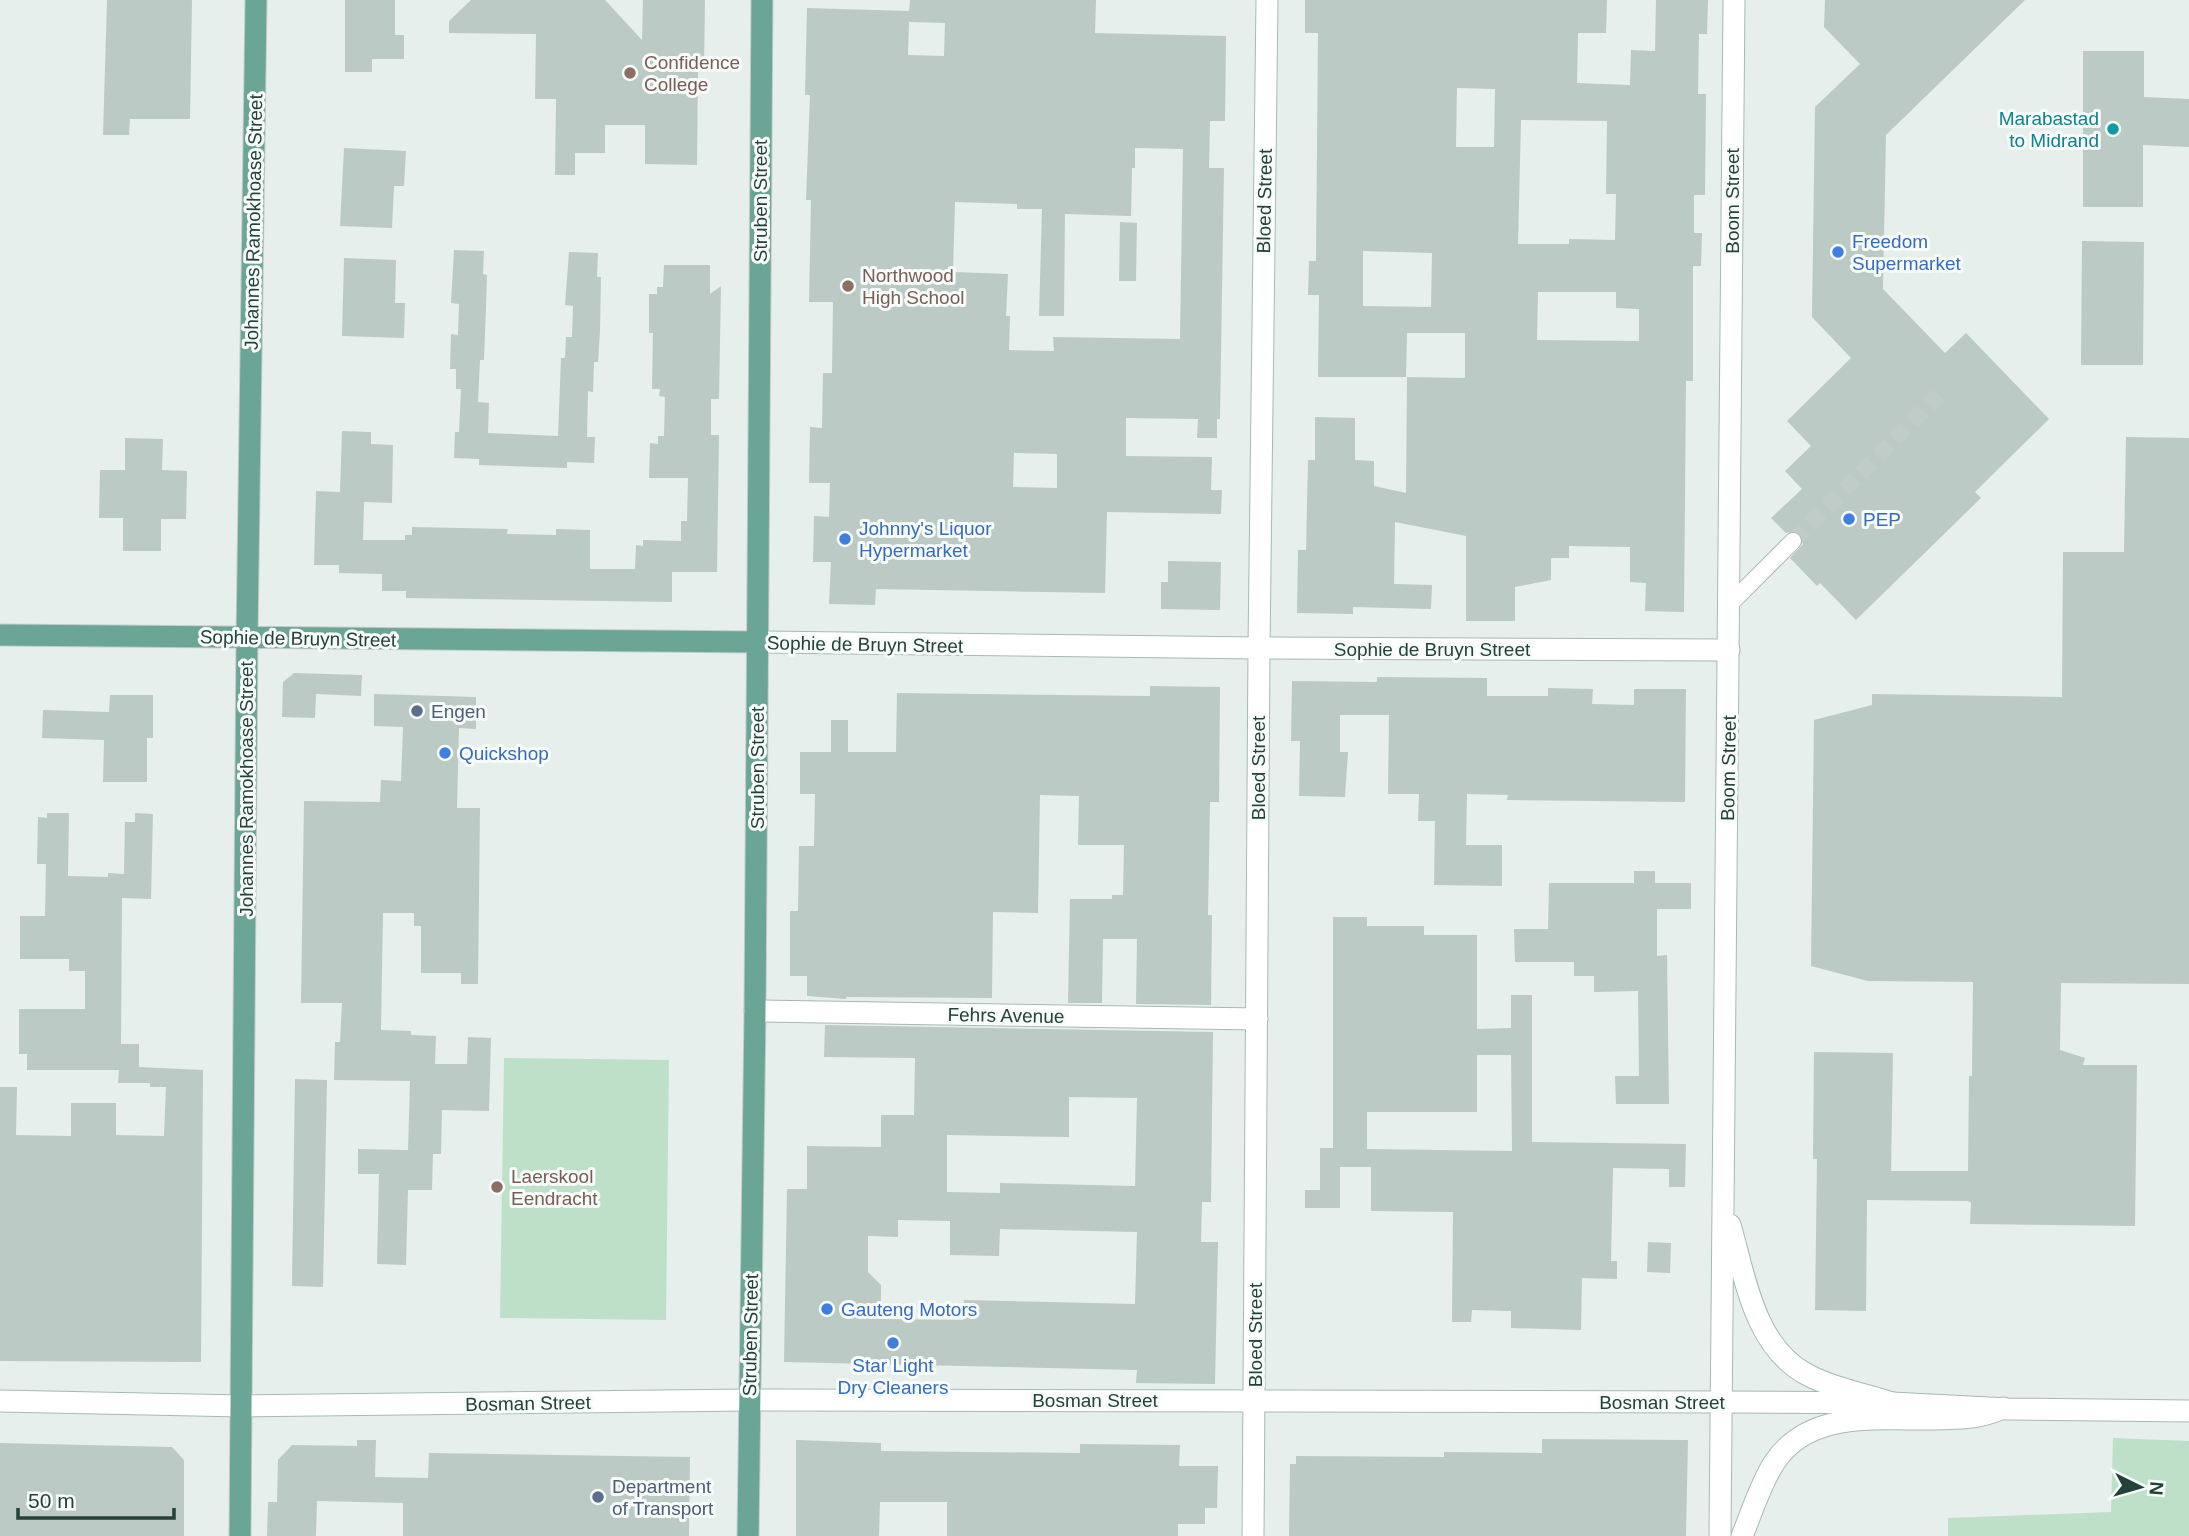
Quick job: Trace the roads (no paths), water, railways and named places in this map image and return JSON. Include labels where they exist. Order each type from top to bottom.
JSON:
[{"type":"main road","name":"Johannes Ramokhoase Street","points":[[240,1536],[247,637],[256,0]]},
{"type":"main road","name":"Struben Street","points":[[748,1536],[755,1011],[761,0]]},
{"type":"main road","name":"Bloed Street","points":[[1253,1536],[1267,0]]},
{"type":"main road","name":"Boom Street","points":[[1720,1536],[1734,0]]},
{"type":"main road","name":"Sophie de Bruyn Street","points":[[0,635],[1729,650]]},
{"type":"main road","name":"Fehrs Avenue","points":[[755,1011],[1257,1019]]},
{"type":"main road","points":[[1723,1202],[1757,1315],[1777,1350],[1793,1366],[1824,1382],[1892,1403]]},
{"type":"main road","name":"Bosman Street","points":[[0,1401],[242,1406],[749,1400],[1721,1402],[1892,1403],[2179,1411]]},
{"type":"main road","points":[[1742,1536],[1774,1462],[1804,1433],[1828,1423],[1981,1418],[2003,1408]]},
{"type":"street","points":[[1730,604],[1793,541]]},
{"type":"tunnel","points":[[1793,541],[1939,395]]},
{"type":"place","name":"Confidence College","points":[[630,73]]},
{"type":"place","name":"Marabastad to Midrand","points":[[2113,129]]},
{"type":"place","name":"Freedom Supermarket","points":[[1838,252]]},
{"type":"place","name":"Northwood High School","points":[[848,286]]},
{"type":"place","name":"PEP","points":[[1849,519]]},
{"type":"place","name":"Johnny's Liquor Hypermarket","points":[[845,539]]},
{"type":"place","name":"Engen","points":[[417,711]]},
{"type":"place","name":"Quickshop","points":[[445,753]]},
{"type":"place","name":"Laerskool Eendracht","points":[[497,1187]]},
{"type":"place","name":"Gauteng Motors","points":[[827,1309]]},
{"type":"place","name":"Star Light Dry Cleaners","points":[[893,1343]]},
{"type":"place","name":"Department of Transport","points":[[598,1497]]}]
